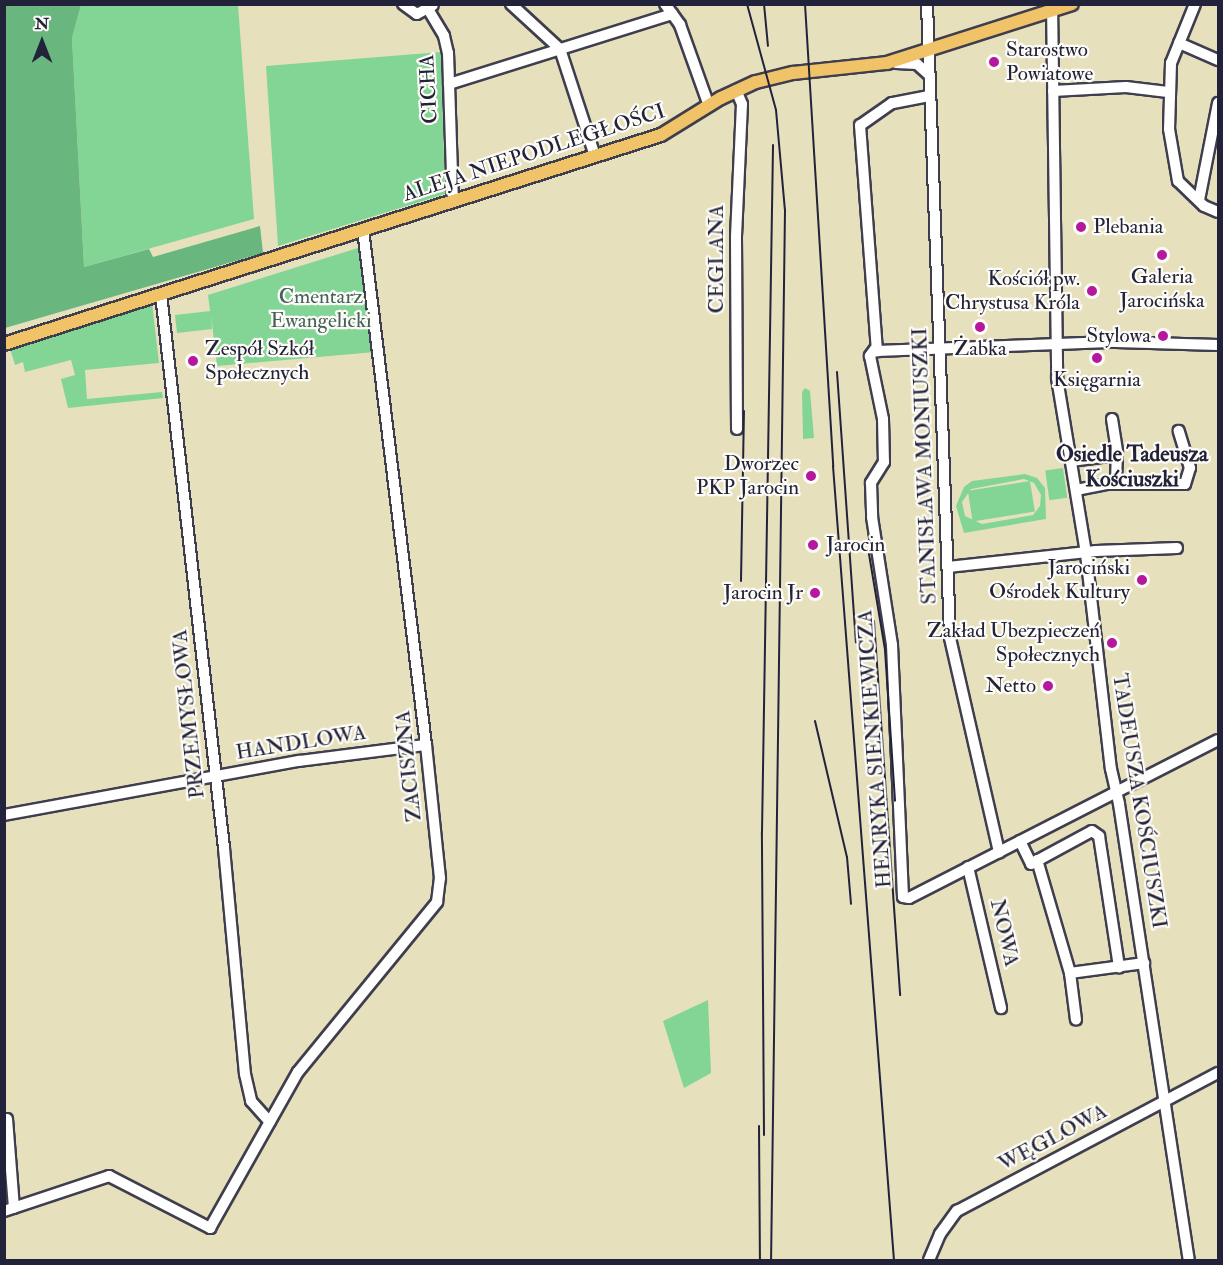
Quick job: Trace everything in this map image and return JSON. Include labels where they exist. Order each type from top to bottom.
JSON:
[{"type":"main road","name":"ALEJA NIEPODLEGŁOŚCI","points":[[4,344],[669,132],[736,90],[793,73],[886,63],[1052,8],[1072,4]]},
{"type":"street","name":"CICHA","points":[[402,4],[417,14],[431,7],[447,45],[453,202]]},
{"type":"street","points":[[511,4],[560,49],[595,156]]},
{"type":"street","points":[[665,4],[672,14],[709,106]]},
{"type":"street","name":"STANISŁAWA MONIUSZKI","points":[[927,4],[927,51],[942,349],[948,567],[953,655],[999,852]]},
{"type":"street","points":[[1195,4],[1179,43],[1168,92],[1176,177],[1198,200],[1218,212]]},
{"type":"street","name":"TADEUSZA KOŚCIUSZKI","points":[[1052,8],[1057,378],[1086,554],[1116,790],[1189,1260]]},
{"type":"street","points":[[449,84],[672,14]]},
{"type":"street","points":[[1179,43],[1218,60]]},
{"type":"street","points":[[886,63],[914,62],[928,74]]},
{"type":"street","points":[[1053,91],[1126,87],[1168,92]]},
{"type":"street","name":"CEGLANA","points":[[736,90],[742,104],[736,226],[737,429]]},
{"type":"street","name":"HENRYKA SIENKIEWICZA","points":[[929,96],[892,103],[860,125],[875,349],[870,356],[885,439],[884,462],[872,483],[872,517],[892,645],[901,785],[900,870],[903,897],[909,898],[968,867]]},
{"type":"street","points":[[1198,200],[1218,103]]},
{"type":"street","name":"ZACISZNA","points":[[9,1210],[109,1176],[210,1228],[298,1072],[437,902],[440,878],[426,745],[363,230]]},
{"type":"street","name":"PRZEMYSŁOWA","points":[[161,294],[216,776],[245,1074],[251,1101],[270,1122]]},
{"type":"street","points":[[875,349],[1218,345]]},
{"type":"street","points":[[1112,419],[1117,455],[1116,484]]},
{"type":"street","points":[[1076,490],[1116,484],[1187,482],[1190,468],[1179,431]]},
{"type":"street","points":[[1071,461],[1117,455]]},
{"type":"street","points":[[948,567],[1177,548]]},
{"type":"street","points":[[968,867],[1218,740]]},
{"type":"street","name":"HANDLOWA","points":[[4,815],[299,760],[426,745]]},
{"type":"street","points":[[1020,841],[1031,864],[1092,831],[1099,836],[1119,967]]},
{"type":"street","points":[[1037,860],[1070,973],[1076,1020]]},
{"type":"street","name":"NOWA","points":[[968,867],[1001,1008]]},
{"type":"street","points":[[1070,973],[1144,963]]},
{"type":"street","name":"WĘGLOWA","points":[[929,1260],[943,1228],[957,1211],[1218,1073]]},
{"type":"street","points":[[7,1119],[9,1210]]},
{"type":"green space","points":[[4,5],[81,5],[72,38],[84,267],[149,249],[153,257],[260,226],[263,253],[5,328]]},
{"type":"green space","points":[[81,5],[238,5],[254,219],[84,267],[72,38]]},
{"type":"green space","points":[[441,52],[445,194],[278,246],[266,66]]},
{"type":"green space","name":"Cmentarz Ewangelicki","points":[[361,247],[375,352],[217,366],[211,315],[212,329],[177,333],[175,315],[210,311],[208,295]]},
{"type":"green space","points":[[152,303],[159,363],[85,370],[87,399],[162,392],[163,398],[68,408],[61,379],[75,375],[71,360],[25,372],[23,362],[15,365],[10,348]]},
{"type":"green space","points":[[805,388],[810,391],[814,438],[803,439],[802,392]]},
{"type":"green space","points":[[1063,468],[1067,498],[1049,500],[1045,471]]},
{"type":"green space","points":[[1025,474],[1037,478],[1045,488],[1046,519],[964,533],[956,506],[964,487],[972,481]],"holes":[[[1024,479],[1034,483],[1041,495],[1040,506],[1033,515],[982,524],[965,516],[962,502],[971,489]]]},
{"type":"green space","points":[[1030,481],[1035,512],[973,521],[968,491]]},
{"type":"green space","points":[[708,1000],[711,1073],[684,1088],[663,1021]]},
{"type":"railway","points":[[747,4],[776,110],[785,210],[771,1260]]},
{"type":"railway","points":[[764,4],[768,46]]},
{"type":"railway","points":[[805,4],[833,466],[894,1260]]},
{"type":"railway","points":[[764,1135],[762,832],[773,145]]},
{"type":"railway","points":[[837,372],[856,642]]},
{"type":"railway","points":[[741,581],[744,411]]},
{"type":"railway","points":[[869,554],[885,650],[895,801]]},
{"type":"railway","points":[[874,621],[900,995]]},
{"type":"railway","points":[[815,721],[847,857],[851,904]]},
{"type":"railway","points":[[759,1126],[760,1260]]},
{"type":"place","name":"Starostwo Powiatowe","points":[[994,62]]},
{"type":"place","name":"Plebania","points":[[1081,227]]},
{"type":"place","name":"Galeria Jarocińska","points":[[1162,255]]},
{"type":"place","name":"Kościół pw. Chrystusa Króla","points":[[1092,291]]},
{"type":"place","name":"Żabka","points":[[980,327]]},
{"type":"place","name":"Stylowa","points":[[1163,336]]},
{"type":"place","name":"Księgarnia","points":[[1097,358]]},
{"type":"place","name":"Zespół Szkół Społecznych","points":[[193,361]]},
{"type":"place","name":"Dworzec PKP Jarocin","points":[[811,476]]},
{"type":"place","name":"Jarocin","points":[[813,545]]},
{"type":"place","name":"Jarociński Ośrodek Kultury","points":[[1142,580]]},
{"type":"place","name":"Jarocin Jr","points":[[815,593]]},
{"type":"place","name":"Zakład Ubezpieczeń Społecznych","points":[[1112,643]]},
{"type":"place","name":"Netto","points":[[1048,686]]},
{"type":"district","name":"Osiedle Tadeusza Kościuszki","points":[[1132,467]]}]
